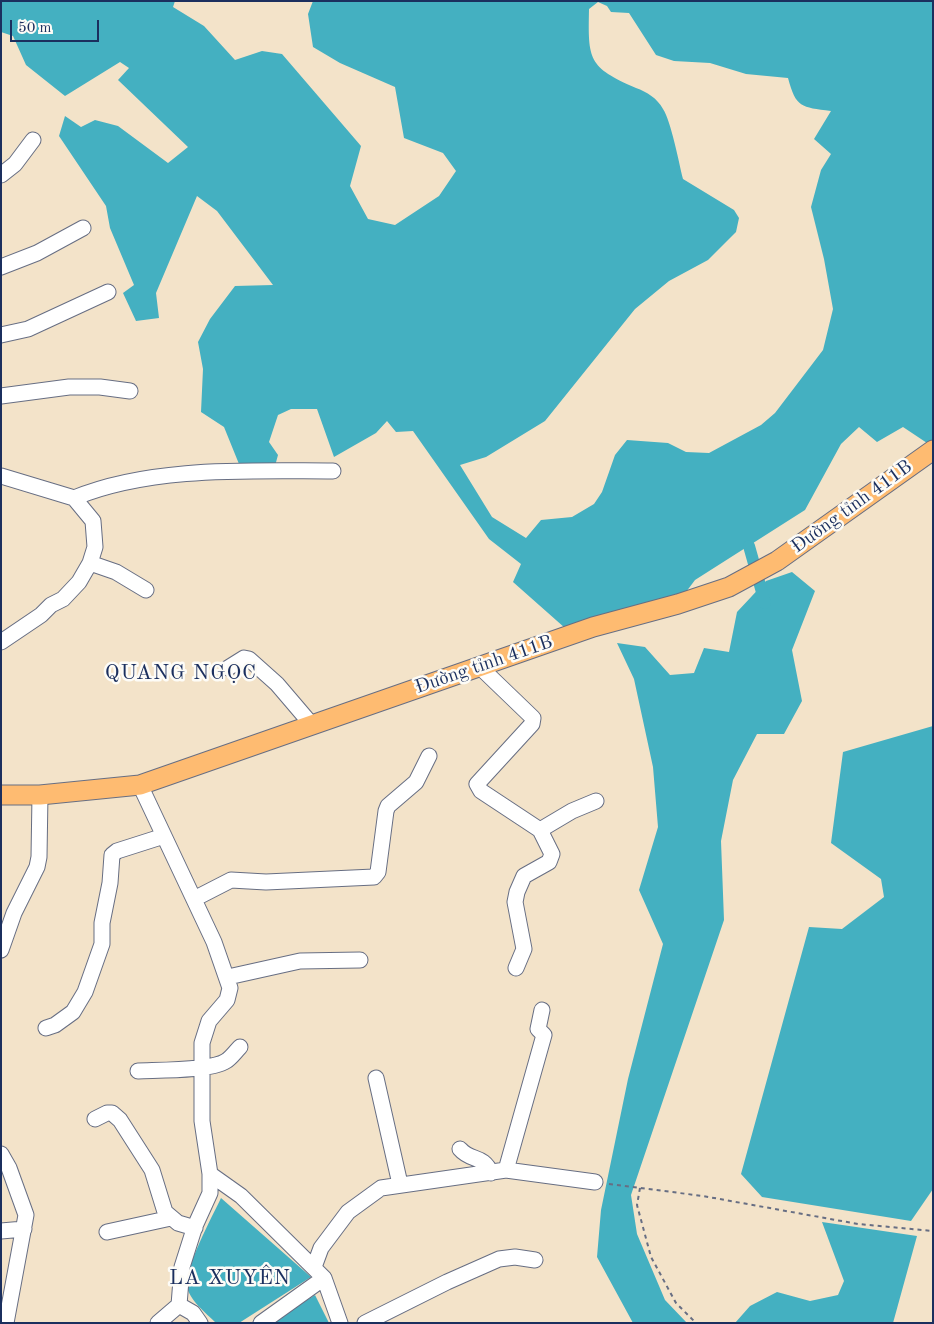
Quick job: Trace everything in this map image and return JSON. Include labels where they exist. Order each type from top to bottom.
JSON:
[{"type":"main road","name":"Đường tỉnh 411B","points":[[1,795],[40,795],[140,786],[593,627],[678,604],[729,587],[778,561],[933,450]]},
{"type":"street","points":[[1,175],[15,164],[33,140]]},
{"type":"street","points":[[1,267],[37,254],[83,228]]},
{"type":"street","points":[[1,335],[28,329],[108,292]]},
{"type":"street","points":[[1,396],[69,387],[100,386],[130,391]]},
{"type":"street","points":[[74,498],[106,486],[148,478],[228,472],[333,471]]},
{"type":"street","points":[[1,476],[74,498],[93,521],[95,547],[90,563],[79,582],[63,599],[1,642]]},
{"type":"street","points":[[90,563],[116,572],[146,590]]},
{"type":"street","points":[[228,668],[244,658],[249,659],[277,684],[312,725]]},
{"type":"street","points":[[480,667],[533,718],[532,724],[477,784],[481,791],[540,830],[552,858],[549,862],[524,876],[516,892],[515,902],[524,949],[516,968]]},
{"type":"street","points":[[194,899],[231,880],[298,882],[377,875],[388,806],[416,782],[429,756]]},
{"type":"street","points":[[140,786],[194,899],[228,977],[230,988],[227,1000],[209,1021],[202,1043],[202,1121],[210,1174],[210,1193],[195,1228],[182,1267],[180,1304],[158,1323]]},
{"type":"street","points":[[1,950],[14,913],[37,867],[39,857],[40,795]]},
{"type":"street","points":[[540,830],[572,811],[596,801]]},
{"type":"street","points":[[46,1028],[55,1025],[73,1012],[85,992],[102,944],[102,923],[110,883],[112,855],[117,851],[164,836]]},
{"type":"street","points":[[228,977],[300,961],[360,960]]},
{"type":"street","points":[[498,1172],[544,1035],[538,1029],[542,1010]]},
{"type":"street","points":[[138,1071],[201,1068],[225,1062],[240,1048]]},
{"type":"street","points":[[376,1078],[400,1184]]},
{"type":"street","points":[[94,1119],[107,1112],[112,1113],[120,1120],[152,1170],[165,1212],[171,1218],[195,1228]]},
{"type":"street","points":[[460,1149],[464,1154],[487,1163],[498,1172]]},
{"type":"street","points":[[1,1154],[10,1168],[25,1209],[24,1229],[6,1323]]},
{"type":"street","points":[[261,1323],[319,1272],[321,1248],[348,1212],[381,1188],[498,1172],[595,1182]]},
{"type":"street","points":[[210,1174],[241,1196],[319,1272],[340,1323]]},
{"type":"street","points":[[107,1232],[171,1218]]},
{"type":"street","points":[[1,1231],[24,1229]]},
{"type":"street","points":[[365,1323],[447,1282],[500,1259],[515,1257],[535,1260]]},
{"type":"street","points":[[180,1304],[193,1314],[200,1323]]},
{"type":"path","points":[[595,1182],[703,1196],[858,1224],[933,1231]]},
{"type":"path","points":[[640,1188],[637,1205],[651,1257],[676,1303],[696,1323]]},
{"type":"water","points":[[1,1],[175,1],[173,7],[204,26],[235,60],[262,51],[282,54],[361,146],[350,186],[368,219],[395,225],[439,196],[456,171],[443,153],[404,138],[395,87],[340,63],[313,47],[308,14],[313,1],[933,1],[933,440],[927,443],[903,427],[877,442],[859,427],[841,444],[805,510],[695,580],[683,596],[565,628],[513,582],[521,564],[489,539],[413,431],[396,432],[387,421],[376,433],[334,457],[317,409],[291,409],[278,415],[269,442],[278,455],[275,466],[239,464],[224,427],[201,412],[203,369],[198,342],[210,319],[235,286],[273,285],[217,211],[197,196],[156,293],[159,318],[136,321],[123,293],[134,285],[110,228],[106,206],[59,136],[65,116],[81,127],[95,120],[118,126],[168,163],[188,147],[118,80],[129,68],[120,62],[65,96],[26,65],[13,36],[1,32]],"holes":[[[598,2],[607,6],[611,12],[629,13],[656,55],[674,61],[710,63],[746,74],[788,78],[797,101],[806,107],[831,111],[814,139],[831,154],[821,170],[811,207],[824,259],[833,309],[823,350],[775,413],[761,425],[709,453],[686,452],[668,443],[627,440],[615,455],[602,492],[594,504],[572,517],[541,520],[526,538],[492,517],[460,465],[486,457],[545,421],[635,309],[669,281],[708,260],[736,232],[739,218],[734,210],[683,179],[669,123],[658,102],[648,94],[608,74],[594,60],[589,40],[589,9]]]},
{"type":"water","points":[[792,572],[815,591],[792,650],[802,701],[784,734],[757,734],[733,780],[721,841],[724,920],[631,1195],[637,1234],[665,1300],[687,1323],[633,1323],[597,1257],[601,1210],[628,1079],[663,944],[639,890],[658,827],[653,767],[634,679],[617,643],[645,647],[670,675],[694,673],[704,648],[729,652],[737,612],[766,581]]},
{"type":"water","points":[[933,726],[933,1189],[911,1221],[762,1197],[741,1174],[809,927],[842,929],[884,897],[881,879],[831,843],[843,752]]},
{"type":"water","points":[[221,1198],[311,1277],[239,1323],[216,1323],[194,1301],[187,1286],[190,1267]]},
{"type":"water","points":[[822,1222],[917,1236],[893,1323],[735,1323],[750,1306],[777,1292],[810,1301],[838,1295],[844,1281]]},
{"type":"water","points":[[315,1295],[329,1323],[272,1322]]},
{"type":"waterway","points":[[749,546],[765,603]]},
{"type":"district","name":"QUANG NGỌC","points":[[181,673]]},
{"type":"district","name":"LA XUYÊN","points":[[230,1278]]}]
